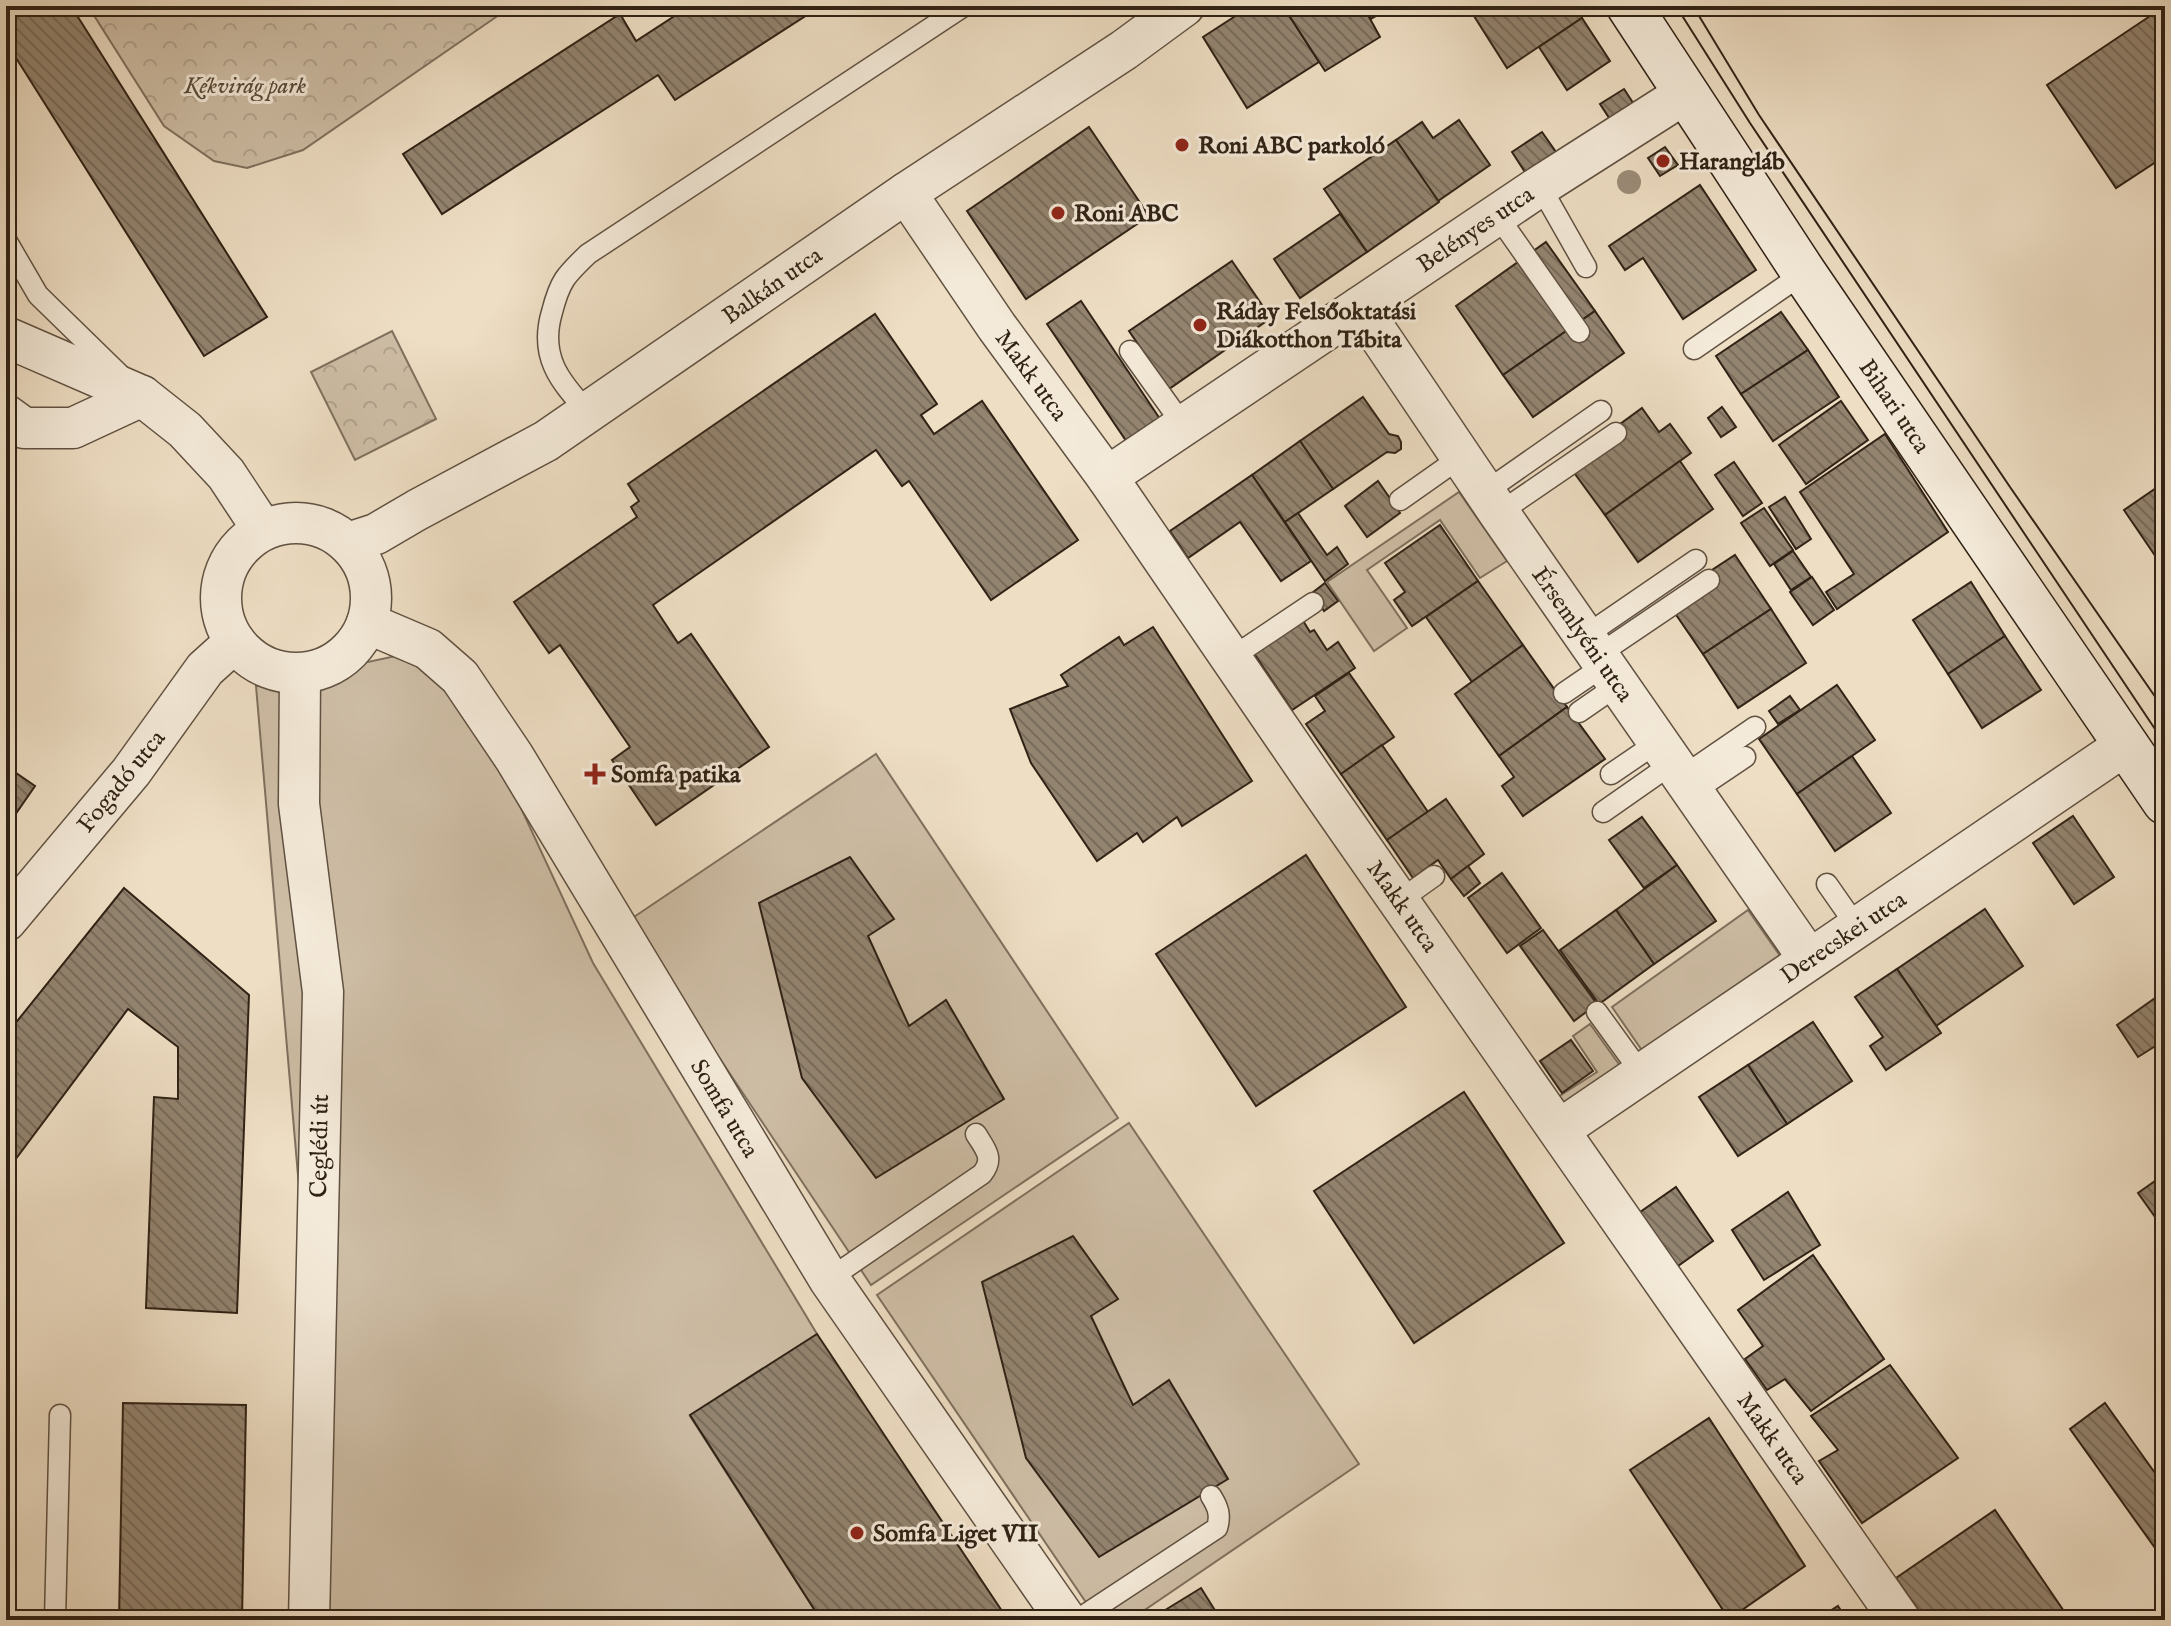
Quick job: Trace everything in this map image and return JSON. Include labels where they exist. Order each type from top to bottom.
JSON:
[{"type":"street","name":"Balkán utca","points":[[348,543],[376,534],[546,441],[906,193],[1124,50],[1184,6]]},
{"type":"street","name":"Bihari utca","points":[[1629,6],[1804,273],[2165,802]]},
{"type":"street","name":"Belényes utca","points":[[1107,477],[1540,186],[1686,93]]},
{"type":"street","name":"Makk utca","points":[[906,193],[1231,658],[1322,772],[1399,901],[1900,1620]]},
{"type":"street","name":"Érsemlyéni utca","points":[[1360,307],[1809,959]]},
{"type":"street","points":[[6,337],[142,396],[185,430],[226,474],[263,530]]},
{"type":"street","points":[[12,432],[73,428],[142,396]]},
{"type":"street","points":[[284,523],[307,523],[329,531],[348,543],[361,560],[369,580],[371,602],[367,623],[357,643],[341,659],[322,669],[300,674],[278,672],[258,664],[235,642],[221,609],[221,585],[229,563],[243,544],[263,530],[284,523]]},
{"type":"street","name":"Somfa utca","points":[[367,623],[428,649],[460,677],[514,757],[829,1279],[1066,1620]]},
{"type":"street","name":"Fogadó utca","points":[[6,921],[131,772],[205,669],[235,642]]},
{"type":"street","name":"Ceglédi út","points":[[300,674],[299,804],[323,992],[309,1620]]},
{"type":"street","name":"Derecskei utca","points":[[1559,1130],[2127,744]]},
{"type":"lane","points":[[588,412],[566,389],[548,351],[548,325],[559,285],[573,268],[588,254],[964,6]]},
{"type":"lane","points":[[1540,186],[1586,267]]},
{"type":"lane","points":[[1497,215],[1579,332]]},
{"type":"lane","points":[[6,240],[38,295],[142,396]]},
{"type":"lane","points":[[1694,349],[1804,273]]},
{"type":"lane","points":[[1130,351],[1183,425]]},
{"type":"lane","points":[[1492,502],[1601,411]]},
{"type":"lane","points":[[1492,502],[1616,433]]},
{"type":"lane","points":[[1400,500],[1461,457]]},
{"type":"lane","points":[[1579,712],[1602,660],[1696,560]]},
{"type":"lane","points":[[1564,693],[1602,660],[1709,580]]},
{"type":"lane","points":[[1231,658],[1313,603]]},
{"type":"lane","points":[[1603,812],[1755,727]]},
{"type":"lane","points":[[1611,774],[1745,757]]},
{"type":"lane","points":[[1399,901],[1434,876]]},
{"type":"lane","points":[[1827,884],[1857,927]]},
{"type":"lane","points":[[1597,1012],[1642,1074]]},
{"type":"lane","points":[[829,1279],[982,1174],[989,1166],[989,1160],[976,1134]]},
{"type":"lane","points":[[55,1620],[60,1415]]},
{"type":"lane","points":[[1077,1620],[1217,1528],[1220,1519],[1218,1508],[1211,1496]]},
{"type":"green space","name":"Kékvirág park","points":[[88,6],[512,6],[303,150],[247,168],[214,161],[164,126]]},
{"type":"green space","points":[[392,331],[436,419],[355,460],[311,372]]},
{"type":"green space","points":[[1459,492],[1507,561],[1480,578],[1440,520],[1367,570],[1407,628],[1374,651],[1327,582]]},
{"type":"green space","points":[[428,649],[460,677],[593,963],[817,1334],[690,1416],[821,1620],[309,1620],[314,1362],[256,686]]},
{"type":"green space","points":[[876,754],[1118,1118],[871,1285],[628,921]]},
{"type":"green space","points":[[1748,910],[1785,963],[1648,1059],[1612,1007]]},
{"type":"green space","points":[[1590,1024],[1626,1074],[1569,1114],[1558,1097],[1597,1072],[1573,1036]]},
{"type":"green space","points":[[1129,1123],[1359,1464],[1130,1620],[1098,1620],[877,1295]]},
{"type":"building","points":[[6,6],[71,6],[267,317],[204,356],[6,42]]},
{"type":"building","points":[[690,6],[821,6],[675,100],[658,75],[442,214],[403,154],[620,14],[636,41]]},
{"type":"building","points":[[1251,6],[1283,6],[1319,62],[1247,108],[1203,37]]},
{"type":"building","points":[[1283,6],[1363,6],[1380,37],[1325,71]]},
{"type":"building","points":[[1363,6],[1393,6],[1371,19]]},
{"type":"building","points":[[1490,6],[1574,6],[1582,18],[1507,68],[1474,16]]},
{"type":"building","points":[[2165,6],[2165,156],[2116,188],[2047,85]]},
{"type":"building","points":[[1582,18],[1610,61],[1567,90],[1539,47]]},
{"type":"building","points":[[1624,89],[1639,112],[1615,127],[1600,104]]},
{"type":"building","points":[[1459,120],[1490,165],[1438,201],[1396,140],[1422,122],[1433,138]]},
{"type":"building","name":"Roni ABC","points":[[1089,127],[1149,216],[1026,299],[967,211]]},
{"type":"building","points":[[1542,132],[1563,162],[1532,183],[1512,152]]},
{"type":"building","points":[[1396,140],[1439,202],[1367,252],[1324,189]]},
{"type":"building","name":"Harangláb","points":[[1665,147],[1678,165],[1660,176],[1648,158]]},
{"type":"building","points":[[1700,185],[1756,270],[1683,319],[1643,258],[1625,270],[1609,246]]},
{"type":"building","points":[[1340,214],[1367,252],[1300,298],[1274,259]]},
{"type":"building","points":[[1546,242],[1595,311],[1503,375],[1456,306]]},
{"type":"building","name":"Ráday Felsőoktatási Diákotthon Tábita","points":[[1232,261],[1271,318],[1169,389],[1129,331]]},
{"type":"building","points":[[1081,301],[1164,425],[1131,448],[1047,324]]},
{"type":"building","points":[[1595,311],[1624,353],[1533,417],[1503,375]]},
{"type":"building","points":[[1781,312],[1808,350],[1741,394],[1716,356]]},
{"type":"building","points":[[875,314],[937,404],[921,415],[934,434],[982,401],[1078,540],[991,600],[909,481],[902,486],[876,450],[653,605],[678,643],[691,634],[769,747],[656,825],[612,760],[630,747],[560,645],[549,653],[514,602],[637,517],[631,507],[639,501],[628,484]]},
{"type":"building","points":[[1808,350],[1839,397],[1773,441],[1741,394]]},
{"type":"building","points":[[1363,397],[1389,434],[1398,436],[1401,449],[1395,453],[1387,452],[1333,489],[1300,441]]},
{"type":"building","points":[[1841,401],[1868,440],[1806,484],[1779,445]]},
{"type":"building","points":[[1722,407],[1736,427],[1721,437],[1708,418]]},
{"type":"building","points":[[1642,408],[1659,432],[1670,424],[1691,453],[1605,515],[1567,463]]},
{"type":"building","points":[[1885,434],[1948,532],[1837,609],[1826,592],[1854,574],[1800,492]]},
{"type":"building","points":[[1300,441],[1333,489],[1285,522],[1252,475]]},
{"type":"building","points":[[1680,461],[1713,509],[1638,562],[1605,515]]},
{"type":"building","points":[[1734,462],[1762,503],[1743,516],[1715,475]]},
{"type":"building","points":[[1252,475],[1311,561],[1281,581],[1240,522],[1188,558],[1170,531]]},
{"type":"building","points":[[1378,481],[1400,513],[1367,537],[1345,506]]},
{"type":"building","points":[[2165,482],[2165,556],[2158,560],[2124,510]]},
{"type":"building","points":[[1785,497],[1811,539],[1796,549],[1769,507]]},
{"type":"building","points":[[1764,508],[1793,550],[1770,566],[1741,523]]},
{"type":"building","points":[[1298,513],[1327,555],[1337,547],[1348,564],[1325,581],[1285,522]]},
{"type":"building","points":[[1440,525],[1478,581],[1412,626],[1394,600],[1405,592],[1385,563]]},
{"type":"building","points":[[1793,551],[1811,577],[1791,590],[1774,564]]},
{"type":"building","points":[[1735,555],[1771,609],[1703,654],[1666,600]]},
{"type":"building","points":[[1812,577],[1834,610],[1813,625],[1790,592]]},
{"type":"building","points":[[1478,581],[1523,645],[1472,682],[1426,617]]},
{"type":"building","points":[[1971,582],[2005,636],[1948,674],[1913,620]]},
{"type":"building","points":[[1325,583],[1338,601],[1324,611],[1312,593]]},
{"type":"building","points":[[1771,609],[1806,663],[1738,708],[1703,654]]},
{"type":"building","points":[[1302,619],[1310,632],[1314,630],[1327,650],[1338,642],[1355,668],[1292,710],[1253,652]]},
{"type":"building","points":[[1153,627],[1252,781],[1182,826],[1177,817],[1143,842],[1137,833],[1097,861],[1031,763],[1010,709],[1068,686],[1061,675],[1119,637],[1124,645]]},
{"type":"building","points":[[2005,636],[2041,690],[1982,728],[1948,674]]},
{"type":"building","points":[[1523,645],[1567,707],[1499,756],[1455,694]]},
{"type":"building","points":[[1349,673],[1394,737],[1341,774],[1306,724],[1325,711],[1315,696]]},
{"type":"building","points":[[1837,685],[1875,740],[1797,794],[1759,739]]},
{"type":"building","points":[[1790,696],[1800,710],[1778,724],[1769,711]]},
{"type":"building","points":[[1567,707],[1605,759],[1523,816],[1502,786],[1514,777],[1499,756]]},
{"type":"building","points":[[1382,745],[1428,812],[1387,840],[1341,774]]},
{"type":"building","points":[[1852,756],[1891,813],[1835,851],[1797,794]]},
{"type":"building","points":[[6,766],[35,786],[6,828]]},
{"type":"building","points":[[1446,799],[1484,854],[1451,879],[1438,860],[1413,878],[1387,840]]},
{"type":"building","points":[[2073,816],[2114,877],[2074,904],[2033,843]]},
{"type":"building","points":[[1642,817],[1677,865],[1644,888],[1609,840]]},
{"type":"building","points":[[1306,855],[1406,1007],[1256,1106],[1156,954]]},
{"type":"building","points":[[850,857],[894,919],[868,936],[909,1026],[946,1000],[1004,1099],[876,1178],[802,1078],[759,903]]},
{"type":"building","points":[[1677,865],[1716,921],[1654,964],[1616,910]]},
{"type":"building","points":[[1468,866],[1480,883],[1464,896],[1451,879]]},
{"type":"building","points":[[1502,873],[1541,928],[1507,953],[1468,898]]},
{"type":"building","points":[[124,888],[249,995],[237,1313],[146,1308],[154,1097],[178,1099],[178,1047],[128,1009],[6,1172],[6,1035]]},
{"type":"building","points":[[1985,909],[2023,966],[1936,1026],[1897,969]]},
{"type":"building","points":[[1616,910],[1654,964],[1599,1004],[1560,950]]},
{"type":"building","points":[[1543,930],[1597,1004],[1574,1021],[1520,946]]},
{"type":"building","points":[[1897,969],[1941,1033],[1886,1070],[1870,1046],[1883,1037],[1855,997]]},
{"type":"building","points":[[2165,991],[2165,1040],[2138,1057],[2117,1025]]},
{"type":"building","points":[[1813,1022],[1852,1081],[1787,1124],[1748,1065]]},
{"type":"building","points":[[1571,1040],[1593,1071],[1562,1093],[1540,1061]]},
{"type":"building","points":[[1748,1065],[1787,1124],[1738,1156],[1699,1097]]},
{"type":"building","points":[[1464,1092],[1564,1243],[1414,1343],[1314,1191]]},
{"type":"building","points":[[2165,1174],[2165,1221],[2160,1224],[2138,1193]]},
{"type":"building","points":[[1676,1187],[1713,1241],[1671,1271],[1633,1217]]},
{"type":"building","points":[[1788,1192],[1820,1245],[1764,1280],[1732,1230]]},
{"type":"building","points":[[1073,1236],[1118,1299],[1091,1316],[1133,1405],[1169,1380],[1228,1479],[1099,1557],[1026,1458],[982,1282]]},
{"type":"building","points":[[1813,1255],[1884,1359],[1811,1411],[1785,1379],[1767,1390],[1745,1359],[1763,1346],[1738,1310]]},
{"type":"building","points":[[6,1313],[13,1314],[6,1473]]},
{"type":"building","name":"Somfa Liget VII","points":[[817,1334],[1008,1620],[821,1620],[690,1415]]},
{"type":"building","points":[[1890,1365],[1958,1458],[1862,1523],[1819,1461],[1838,1450],[1811,1416]]},
{"type":"building","points":[[123,1403],[246,1405],[242,1620],[119,1620]]},
{"type":"building","points":[[2105,1403],[2165,1487],[2165,1562],[2070,1429]]},
{"type":"building","points":[[1709,1418],[1805,1566],[1729,1619],[1630,1470]]},
{"type":"building","points":[[1995,1510],[2070,1620],[1925,1620],[1896,1578]]},
{"type":"building","points":[[1201,1588],[1221,1620],[1149,1620]]},
{"type":"building","points":[[1838,1606],[1847,1620],[1816,1620]]},
{"type":"tram line","points":[[1676,6],[1750,123],[2165,744]]},
{"type":"tram line","points":[[1693,6],[1759,115],[2165,711]]},
{"type":"place","name":"Roni ABC parkoló","points":[[1182,145]]},
{"type":"place","name":"Harangláb","points":[[1663,161]]},
{"type":"place","name":"Roni ABC","points":[[1058,213]]},
{"type":"place","name":"Ráday Felsőoktatási Diákotthon Tábita","points":[[1200,325]]},
{"type":"place","name":"Somfa patika","points":[[595,774]]},
{"type":"place","name":"Somfa Liget VII","points":[[857,1533]]}]
